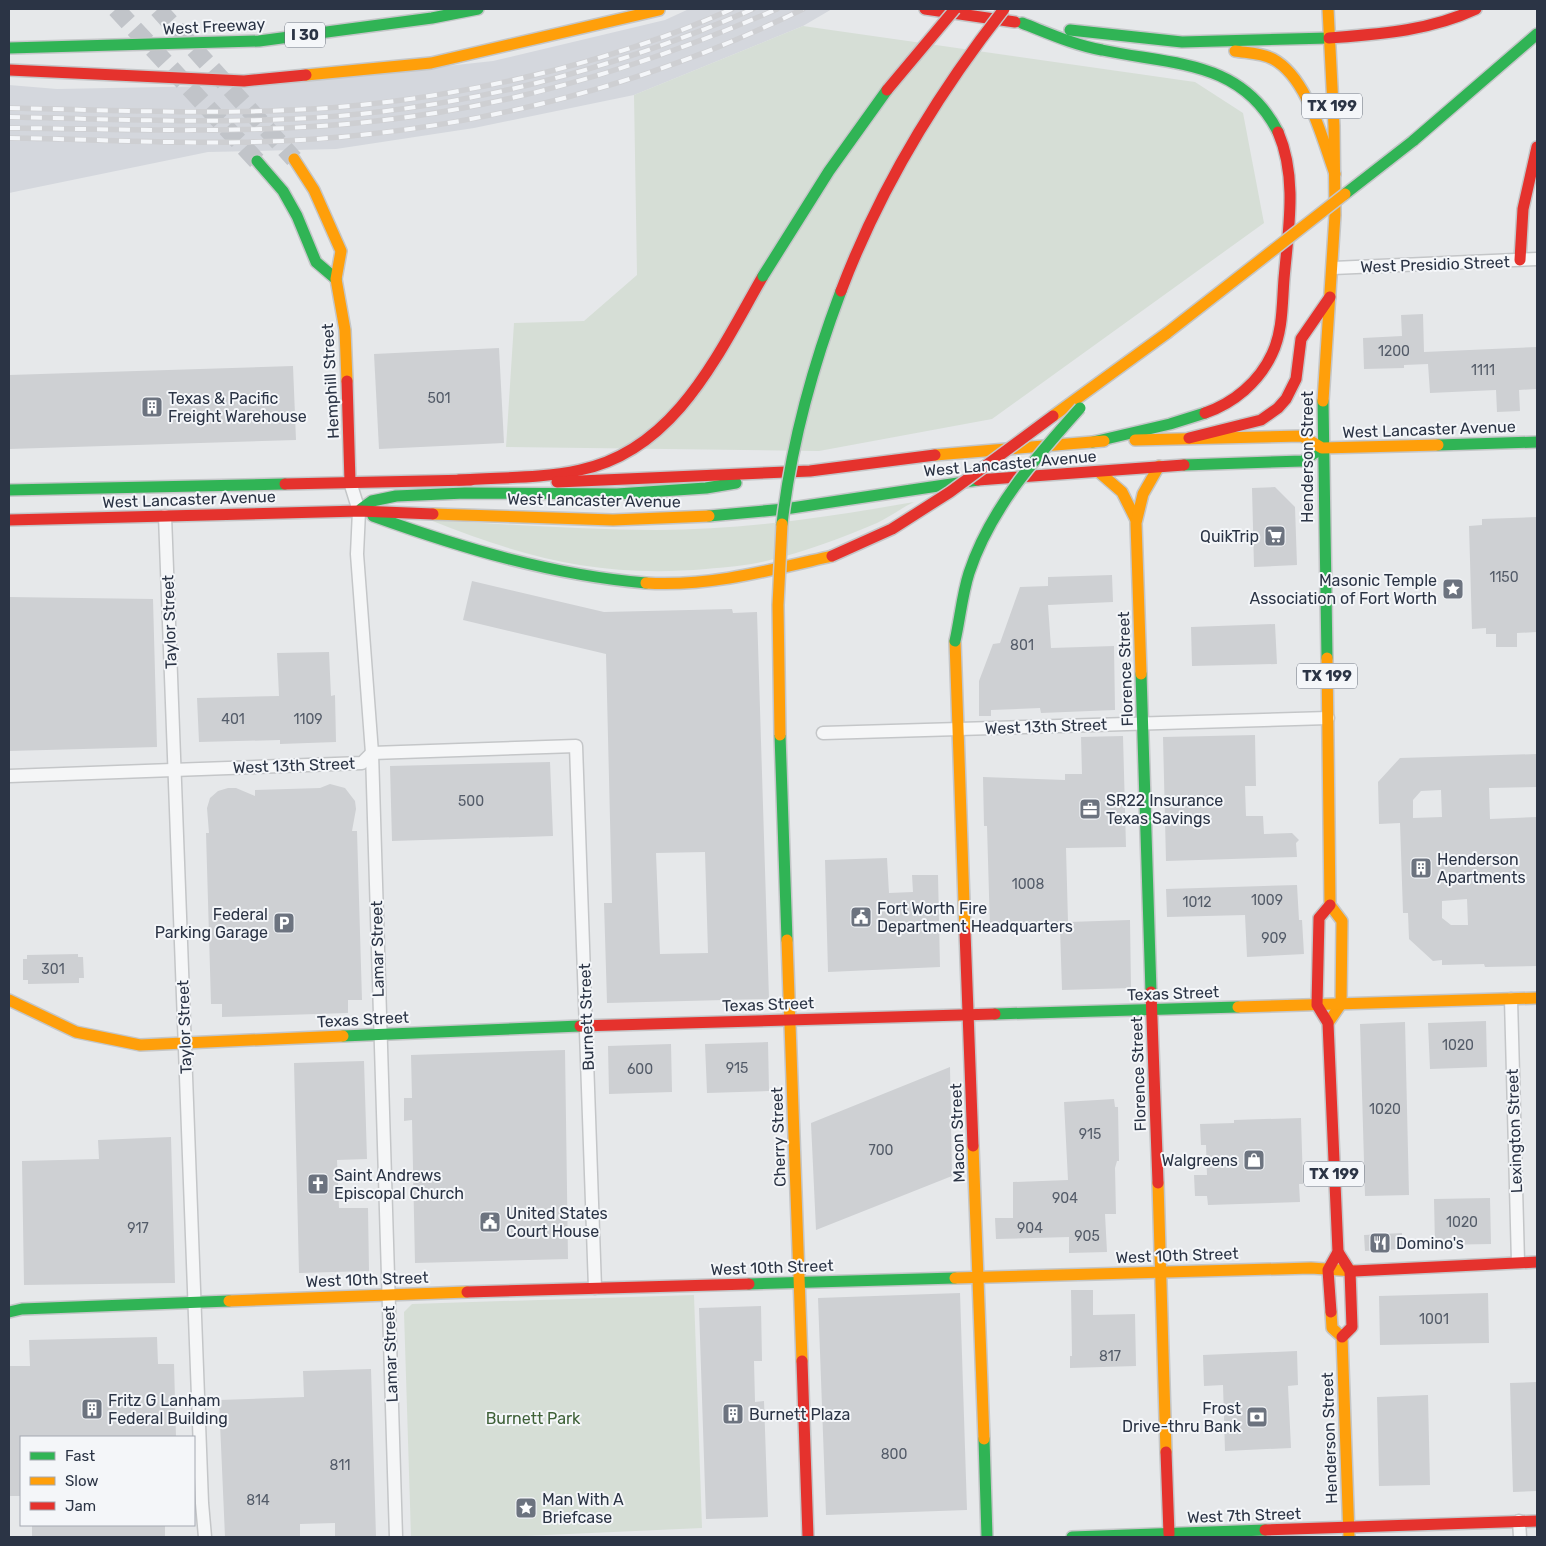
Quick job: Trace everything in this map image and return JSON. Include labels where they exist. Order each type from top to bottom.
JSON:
[{"type":"main road","name":"West Freeway","points":[[9,48],[259,41],[432,18],[478,9]]},
{"type":"main road","points":[[925,9],[1022,23],[1182,42],[1264,56],[1280,64],[1288,71],[1301,90],[1335,174]]},
{"type":"main road","points":[[460,480],[581,470],[607,463],[647,442],[666,427],[690,396],[834,162],[860,124],[911,58],[955,9]]},
{"type":"main road","name":"Cherry Street","points":[[808,1537],[776,643],[782,526],[803,412],[833,309],[860,240],[896,168],[959,64],[1004,9]]},
{"type":"main road","name":"Henderson Street","points":[[1328,9],[1335,174],[1333,268],[1323,394],[1322,448],[1330,905],[1342,921],[1340,1004]]},
{"type":"main road","points":[[1182,42],[1329,38],[1413,30],[1443,23],[1476,9]]},
{"type":"main road","points":[[9,70],[244,81],[431,63],[659,10]]},
{"type":"main road","points":[[1022,23],[1098,50],[1198,68],[1226,78],[1248,92],[1266,112],[1278,135],[1286,160],[1288,212],[1281,319],[1275,346],[1261,372],[1240,394],[1215,409],[1196,416],[1093,442]]},
{"type":"main road","points":[[359,511],[481,551],[561,572],[616,582],[686,583],[751,574],[832,556],[892,529],[917,514],[1121,368],[1413,141],[1537,34]]},
{"type":"main road","points":[[1520,260],[1523,209],[1537,147]]},
{"type":"main road","name":"Hemphill Street","points":[[294,159],[314,190],[342,251],[336,279],[345,330],[350,482]]},
{"type":"main road","points":[[257,161],[283,191],[297,216],[316,262],[336,279]]},
{"type":"main road","points":[[1189,438],[1261,420],[1278,408],[1289,394],[1296,379],[1302,339],[1330,297]]},
{"type":"main road","name":"Macon Street","points":[[987,1537],[955,641],[972,566],[994,522],[1043,448],[1121,368]]},
{"type":"main road","name":"West Lancaster Avenue","points":[[9,490],[460,480],[585,482],[810,471],[964,451],[1093,442],[1189,438],[1302,436],[1322,448],[1537,442]]},
{"type":"main road","name":"West Lancaster Avenue","points":[[9,520],[359,511],[613,520],[681,519],[785,510],[992,478],[1098,472],[1159,466],[1303,461],[1322,448]]},
{"type":"main road","name":"Florence Street","points":[[1136,523],[1143,494],[1159,466]]},
{"type":"main road","points":[[359,511],[372,501],[396,496],[466,492],[617,494],[706,488],[810,471]]},
{"type":"main road","name":"Florence Street","points":[[1098,472],[1113,481],[1124,492],[1132,506],[1136,523],[1169,1534]]},
{"type":"main road","name":"Henderson Street","points":[[1330,905],[1319,918],[1318,1005],[1328,1023],[1338,1252],[1348,1264],[1350,1271],[1352,1327],[1342,1337]]},
{"type":"main road","name":"Texas Street","points":[[9,1000],[76,1032],[140,1045],[586,1026],[1537,998]]},
{"type":"main road","points":[[1328,1023],[1340,1004]]},
{"type":"main road","points":[[1328,1270],[1338,1252]]},
{"type":"main road","name":"West 10th Street","points":[[9,1312],[22,1309],[388,1294],[1311,1268],[1350,1271],[1537,1262]]},
{"type":"main road","name":"Henderson Street","points":[[1328,1270],[1332,1328],[1342,1337],[1349,1532]]},
{"type":"main road","name":"West 7th Street","points":[[1072,1537],[1349,1532],[1537,1521]]},
{"type":"street","name":"West Presidio Street","points":[[1333,268],[1537,259]]},
{"type":"street","name":"Lamar Street","points":[[350,482],[359,511],[357,554],[372,753],[379,1035],[396,1537]]},
{"type":"street","name":"Taylor Street","points":[[165,516],[202,1503],[205,1537]]},
{"type":"street","name":"West 13th Street","points":[[823,733],[1328,718]]},
{"type":"street","name":"West 13th Street","points":[[9,776],[362,763],[372,753],[576,746]]},
{"type":"street","name":"Burnett Street","points":[[576,746],[595,1288]]},
{"type":"street","name":"Lexington Street","points":[[1510,999],[1518,1262]]},
{"type":"street","points":[[1519,1521],[1520,1537]]},
{"type":"shaded area","points":[[689,9],[832,9],[803,26],[634,95],[474,128],[336,149],[208,152],[9,193],[9,85],[57,89],[272,85],[493,61],[665,20]]},
{"type":"green space","points":[[803,26],[1195,82],[1243,113],[1264,223],[992,419],[819,451],[506,447],[514,323],[584,321],[637,275],[634,95]]},
{"type":"green space","points":[[914,502],[882,521],[864,529],[823,544],[759,563],[668,571],[598,567],[532,555],[430,520],[600,529],[721,528],[786,522]]},
{"type":"green space","name":"Burnett Park","points":[[694,1295],[702,1528],[500,1537],[411,1537],[404,1312],[412,1304]]},
{"type":"building","points":[[1423,314],[1424,352],[1537,347],[1537,389],[1519,390],[1520,411],[1497,412],[1496,390],[1430,393],[1428,364],[1404,365],[1404,368],[1364,369],[1363,338],[1402,336],[1401,315]]},
{"type":"building","points":[[499,348],[504,443],[379,449],[374,354]]},
{"type":"building","name":"Texas & Pacific Freight Warehouse","points":[[293,366],[296,440],[9,449],[9,375]]},
{"type":"building","name":"QuikTrip","points":[[1275,487],[1295,507],[1297,565],[1254,567],[1252,488]]},
{"type":"building","points":[[1537,517],[1537,632],[1517,633],[1517,647],[1496,647],[1496,634],[1486,634],[1486,628],[1472,629],[1469,526],[1482,525],[1482,519]]},
{"type":"building","points":[[1112,575],[1113,602],[1048,605],[1051,648],[1114,646],[1115,710],[1041,713],[1040,708],[991,710],[991,716],[979,716],[979,681],[993,644],[1000,643],[1020,587],[1048,586],[1048,577]]},
{"type":"building","points":[[472,581],[604,612],[732,609],[733,613],[757,612],[769,999],[607,1003],[604,903],[612,903],[606,654],[463,620]],"holes":[[[705,852],[708,953],[660,954],[656,853]]]},
{"type":"building","points":[[9,597],[153,599],[157,747],[9,751]]},
{"type":"building","points":[[1275,624],[1277,664],[1192,666],[1191,627]]},
{"type":"building","points":[[329,652],[331,696],[335,695],[336,742],[280,744],[280,740],[199,742],[197,698],[279,696],[277,653]]},
{"type":"building","points":[[1255,735],[1256,786],[1245,786],[1246,816],[1263,816],[1264,834],[1292,833],[1299,840],[1296,843],[1297,857],[1166,861],[1163,737]]},
{"type":"building","points":[[1123,736],[1126,847],[1066,848],[1068,922],[1130,920],[1131,988],[1062,990],[1060,928],[990,929],[987,826],[984,826],[983,777],[1065,780],[1065,774],[1082,774],[1081,737]]},
{"type":"building","name":"Henderson Apartments","points":[[1537,754],[1537,787],[1489,788],[1490,819],[1537,817],[1537,966],[1485,967],[1484,964],[1442,965],[1442,960],[1433,961],[1409,939],[1408,913],[1403,913],[1400,823],[1379,824],[1378,782],[1400,758]],"holes":[[[1441,790],[1442,817],[1413,818],[1413,800],[1421,791]],[[1467,899],[1468,925],[1451,925],[1442,918],[1442,901]]]},
{"type":"building","points":[[550,762],[553,836],[392,841],[390,766]]},
{"type":"building","name":"Federal Parking Garage","points":[[330,784],[345,788],[355,801],[356,809],[352,831],[357,831],[362,1000],[348,1000],[348,1013],[222,1017],[222,1004],[211,1004],[206,833],[209,833],[207,808],[210,798],[218,791],[228,788],[236,788],[255,796],[255,790],[320,788]]},
{"type":"building","name":"Fort Worth Fire Department Headquarters","points":[[887,858],[889,893],[913,892],[912,875],[938,875],[940,967],[828,972],[825,860]]},
{"type":"building","points":[[1297,885],[1299,920],[1302,920],[1304,954],[1247,957],[1245,915],[1167,917],[1166,889]]},
{"type":"building","points":[[78,954],[78,957],[83,957],[84,978],[79,978],[79,983],[28,984],[28,980],[23,980],[23,959],[27,959],[27,955]]},
{"type":"building","points":[[1486,1021],[1487,1067],[1430,1069],[1428,1023]]},
{"type":"building","points":[[1405,1022],[1409,1195],[1365,1196],[1360,1024]]},
{"type":"building","points":[[768,1042],[769,1091],[707,1093],[705,1044]]},
{"type":"building","points":[[671,1044],[672,1092],[609,1094],[608,1046]]},
{"type":"building","points":[[565,1050],[568,1259],[415,1263],[412,1120],[404,1121],[404,1098],[412,1098],[411,1055]]},
{"type":"building","name":"Saint Andrews Episcopal Church","points":[[364,1061],[367,1159],[337,1160],[339,1208],[368,1208],[369,1271],[299,1273],[294,1063]]},
{"type":"building","points":[[950,1067],[952,1176],[816,1230],[811,1123]]},
{"type":"building","points":[[1114,1099],[1115,1107],[1118,1107],[1119,1161],[1117,1161],[1115,1168],[1116,1214],[1105,1214],[1107,1252],[1069,1253],[1069,1237],[996,1239],[995,1218],[1013,1218],[1013,1182],[1068,1180],[1064,1102]]},
{"type":"building","name":"Walgreens","points":[[1301,1118],[1303,1184],[1299,1184],[1300,1202],[1208,1205],[1207,1196],[1195,1196],[1194,1175],[1207,1175],[1206,1145],[1201,1145],[1200,1124],[1234,1123],[1234,1120]]},
{"type":"building","points":[[171,1137],[175,1283],[24,1285],[22,1161],[99,1159],[98,1140]]},
{"type":"building","points":[[1490,1198],[1491,1244],[1435,1245],[1434,1199]]},
{"type":"building","points":[[1402,1233],[1403,1249],[1365,1251],[1364,1235]]},
{"type":"building","points":[[1071,1290],[1093,1290],[1093,1315],[1135,1314],[1136,1366],[1070,1368],[1070,1356],[1072,1356]]},
{"type":"building","points":[[960,1293],[967,1510],[826,1515],[818,1298]]},
{"type":"building","points":[[1488,1293],[1489,1343],[1380,1345],[1379,1296]]},
{"type":"building","name":"Burnett Plaza","points":[[761,1306],[762,1361],[754,1361],[755,1402],[764,1401],[768,1517],[706,1519],[699,1308]]},
{"type":"building","name":"Fritz G Lanham Federal Building","points":[[157,1337],[158,1364],[174,1364],[176,1436],[20,1436],[20,1496],[9,1496],[9,1366],[30,1366],[29,1340]]},
{"type":"building","name":"Frost Drive-thru Bank","points":[[1297,1351],[1298,1385],[1288,1386],[1291,1448],[1225,1451],[1223,1385],[1204,1386],[1203,1355]]},
{"type":"building","points":[[371,1369],[376,1537],[335,1537],[335,1523],[300,1524],[300,1537],[225,1537],[219,1400],[304,1397],[303,1371]]},
{"type":"building","points":[[1537,1382],[1537,1491],[1513,1492],[1510,1383]]},
{"type":"building","points":[[1428,1395],[1430,1485],[1379,1486],[1377,1397]]},
{"type":"building","points":[[32,1526],[165,1526],[165,1537],[32,1537]]},
{"type":"tunnel","points":[[116,9],[257,161]]},
{"type":"tunnel","points":[[158,9],[294,159]]},
{"type":"railway","points":[[9,108],[236,112],[363,105],[417,98],[472,89],[580,63],[684,29],[732,9]]},
{"type":"railway","points":[[9,117],[235,121],[310,118],[424,106],[480,96],[592,68],[700,31],[753,9]]},
{"type":"railway","points":[[9,128],[238,130],[330,125],[428,114],[530,94],[630,65],[680,48],[777,9]]},
{"type":"railway","points":[[9,138],[162,142],[254,142],[396,131],[466,120],[536,105],[604,87],[672,65],[738,39],[803,9]]},
{"type":"traffic: fast","points":[[9,48],[259,41],[432,18],[478,9]]},
{"type":"traffic: fast","points":[[1022,23],[1081,45],[1178,63],[1202,69],[1224,78],[1245,90],[1263,108],[1278,132]]},
{"type":"traffic: fast","points":[[1070,30],[1182,42],[1329,38]]},
{"type":"traffic: fast","points":[[1413,141],[1537,34]]},
{"type":"traffic: fast","points":[[763,276],[829,171],[887,90]]},
{"type":"traffic: fast","points":[[1345,194],[1413,141]]},
{"type":"traffic: fast","points":[[257,161],[283,191],[297,216],[316,262],[336,279]]},
{"type":"traffic: fast","points":[[782,524],[791,465],[804,406],[821,348],[841,291]]},
{"type":"traffic: fast","points":[[1323,401],[1327,658]]},
{"type":"traffic: fast","points":[[955,641],[969,573],[989,527],[1031,465],[1080,408]]},
{"type":"traffic: fast","points":[[1093,442],[1170,424],[1205,413]]},
{"type":"traffic: fast","points":[[1438,445],[1537,442]]},
{"type":"traffic: fast","points":[[1184,465],[1303,461],[1322,448]]},
{"type":"traffic: fast","points":[[709,516],[785,509],[978,480]]},
{"type":"traffic: fast","points":[[361,509],[372,501],[396,496],[465,493],[617,494],[706,488],[736,483]]},
{"type":"traffic: fast","points":[[9,490],[285,484]]},
{"type":"traffic: fast","points":[[373,516],[440,539],[541,567],[576,574],[646,583]]},
{"type":"traffic: fast","points":[[1141,674],[1151,992]]},
{"type":"traffic: fast","points":[[780,735],[787,940]]},
{"type":"traffic: fast","points":[[995,1014],[1238,1007]]},
{"type":"traffic: fast","points":[[343,1036],[580,1026]]},
{"type":"traffic: fast","points":[[749,1284],[955,1278]]},
{"type":"traffic: fast","points":[[9,1312],[22,1309],[229,1301]]},
{"type":"traffic: fast","points":[[984,1439],[987,1537]]},
{"type":"traffic: fast","points":[[1072,1537],[1265,1530]]},
{"type":"traffic: slow","points":[[1323,401],[1335,215],[1334,126],[1328,9]]},
{"type":"traffic: slow","points":[[306,75],[431,63],[659,10]]},
{"type":"traffic: slow","points":[[1235,51],[1269,57],[1285,68],[1296,80],[1312,110],[1335,174]]},
{"type":"traffic: slow","points":[[294,159],[314,190],[341,251],[336,279],[345,330],[347,381]]},
{"type":"traffic: slow","points":[[1167,333],[1345,194]]},
{"type":"traffic: slow","points":[[1053,416],[1167,333]]},
{"type":"traffic: slow","points":[[1135,440],[1302,436],[1322,448],[1438,445]]},
{"type":"traffic: slow","points":[[935,455],[1104,441]]},
{"type":"traffic: slow","points":[[1141,674],[1136,523],[1143,494],[1159,466]]},
{"type":"traffic: slow","points":[[1099,472],[1122,492],[1136,520]]},
{"type":"traffic: slow","points":[[433,514],[613,520],[709,516]]},
{"type":"traffic: slow","points":[[780,735],[778,605],[782,524]]},
{"type":"traffic: slow","points":[[646,583],[670,584],[716,580],[763,572],[832,556]]},
{"type":"traffic: slow","points":[[955,641],[965,932]]},
{"type":"traffic: slow","points":[[1327,658],[1330,905],[1342,921],[1341,1004],[1328,1023]]},
{"type":"traffic: slow","points":[[787,940],[802,1361]]},
{"type":"traffic: slow","points":[[1238,1007],[1537,998]]},
{"type":"traffic: slow","points":[[9,1000],[76,1032],[140,1045],[343,1036]]},
{"type":"traffic: slow","points":[[973,1146],[984,1439]]},
{"type":"traffic: slow","points":[[1158,1183],[1166,1452]]},
{"type":"traffic: slow","points":[[955,1278],[1311,1268],[1354,1271]]},
{"type":"traffic: slow","points":[[229,1301],[467,1292]]},
{"type":"traffic: slow","points":[[1331,1312],[1332,1328],[1342,1337],[1349,1537]]},
{"type":"traffic: jam","points":[[925,9],[1015,22]]},
{"type":"traffic: jam","points":[[887,90],[955,9]]},
{"type":"traffic: jam","points":[[841,291],[873,216],[912,144],[955,75],[1004,9]]},
{"type":"traffic: jam","points":[[1329,38],[1386,33],[1422,27],[1476,9]]},
{"type":"traffic: jam","points":[[9,70],[244,81],[306,75]]},
{"type":"traffic: jam","points":[[1205,413],[1226,404],[1245,390],[1267,364],[1276,345],[1281,317],[1290,205],[1288,168],[1278,132]]},
{"type":"traffic: jam","points":[[1520,260],[1523,209],[1537,147]]},
{"type":"traffic: jam","points":[[459,480],[535,476],[580,470],[614,459],[643,442],[668,420],[691,395],[711,366],[763,276]]},
{"type":"traffic: jam","points":[[1189,438],[1261,420],[1278,408],[1286,399],[1296,379],[1301,339],[1330,297]]},
{"type":"traffic: jam","points":[[347,381],[350,482]]},
{"type":"traffic: jam","points":[[832,556],[892,529],[950,492],[1053,416]]},
{"type":"traffic: jam","points":[[557,482],[810,471],[935,455]]},
{"type":"traffic: jam","points":[[978,480],[1184,465]]},
{"type":"traffic: jam","points":[[285,484],[471,480]]},
{"type":"traffic: jam","points":[[9,520],[359,511],[433,514]]},
{"type":"traffic: jam","points":[[1330,905],[1319,918],[1317,1005],[1328,1023],[1338,1252],[1328,1270],[1331,1312]]},
{"type":"traffic: jam","points":[[965,932],[973,1146]]},
{"type":"traffic: jam","points":[[1151,992],[1158,1183]]},
{"type":"traffic: jam","points":[[580,1026],[995,1014]]},
{"type":"traffic: jam","points":[[1338,1252],[1350,1271],[1352,1327],[1342,1337]]},
{"type":"traffic: jam","points":[[1354,1271],[1537,1262]]},
{"type":"traffic: jam","points":[[467,1292],[749,1284]]},
{"type":"traffic: jam","points":[[802,1361],[808,1537]]},
{"type":"traffic: jam","points":[[1166,1452],[1169,1534]]},
{"type":"traffic: jam","points":[[1265,1530],[1537,1521]]},
{"type":"place","name":"Texas & Pacific Freight Warehouse","points":[[152,407]]},
{"type":"place","name":"QuikTrip","points":[[1275,536]]},
{"type":"place","name":"Masonic Temple Association of Fort Worth","points":[[1453,589]]},
{"type":"place","name":"SR22 Insurance Texas Savings","points":[[1090,809]]},
{"type":"place","name":"Henderson Apartments","points":[[1421,868]]},
{"type":"place","name":"Fort Worth Fire Department Headquarters","points":[[861,917]]},
{"type":"place","name":"Federal Parking Garage","points":[[284,923]]},
{"type":"place","name":"Walgreens","points":[[1254,1160]]},
{"type":"place","name":"Saint Andrews Episcopal Church","points":[[318,1184]]},
{"type":"place","name":"United States Court House","points":[[490,1222]]},
{"type":"place","name":"Domino's","points":[[1380,1243]]},
{"type":"place","name":"Fritz G Lanham Federal Building","points":[[92,1409]]},
{"type":"place","name":"Burnett Plaza","points":[[733,1414]]},
{"type":"place","name":"Frost Drive-thru Bank","points":[[1257,1417]]},
{"type":"place","name":"Man With A Briefcase","points":[[526,1508]]}]
